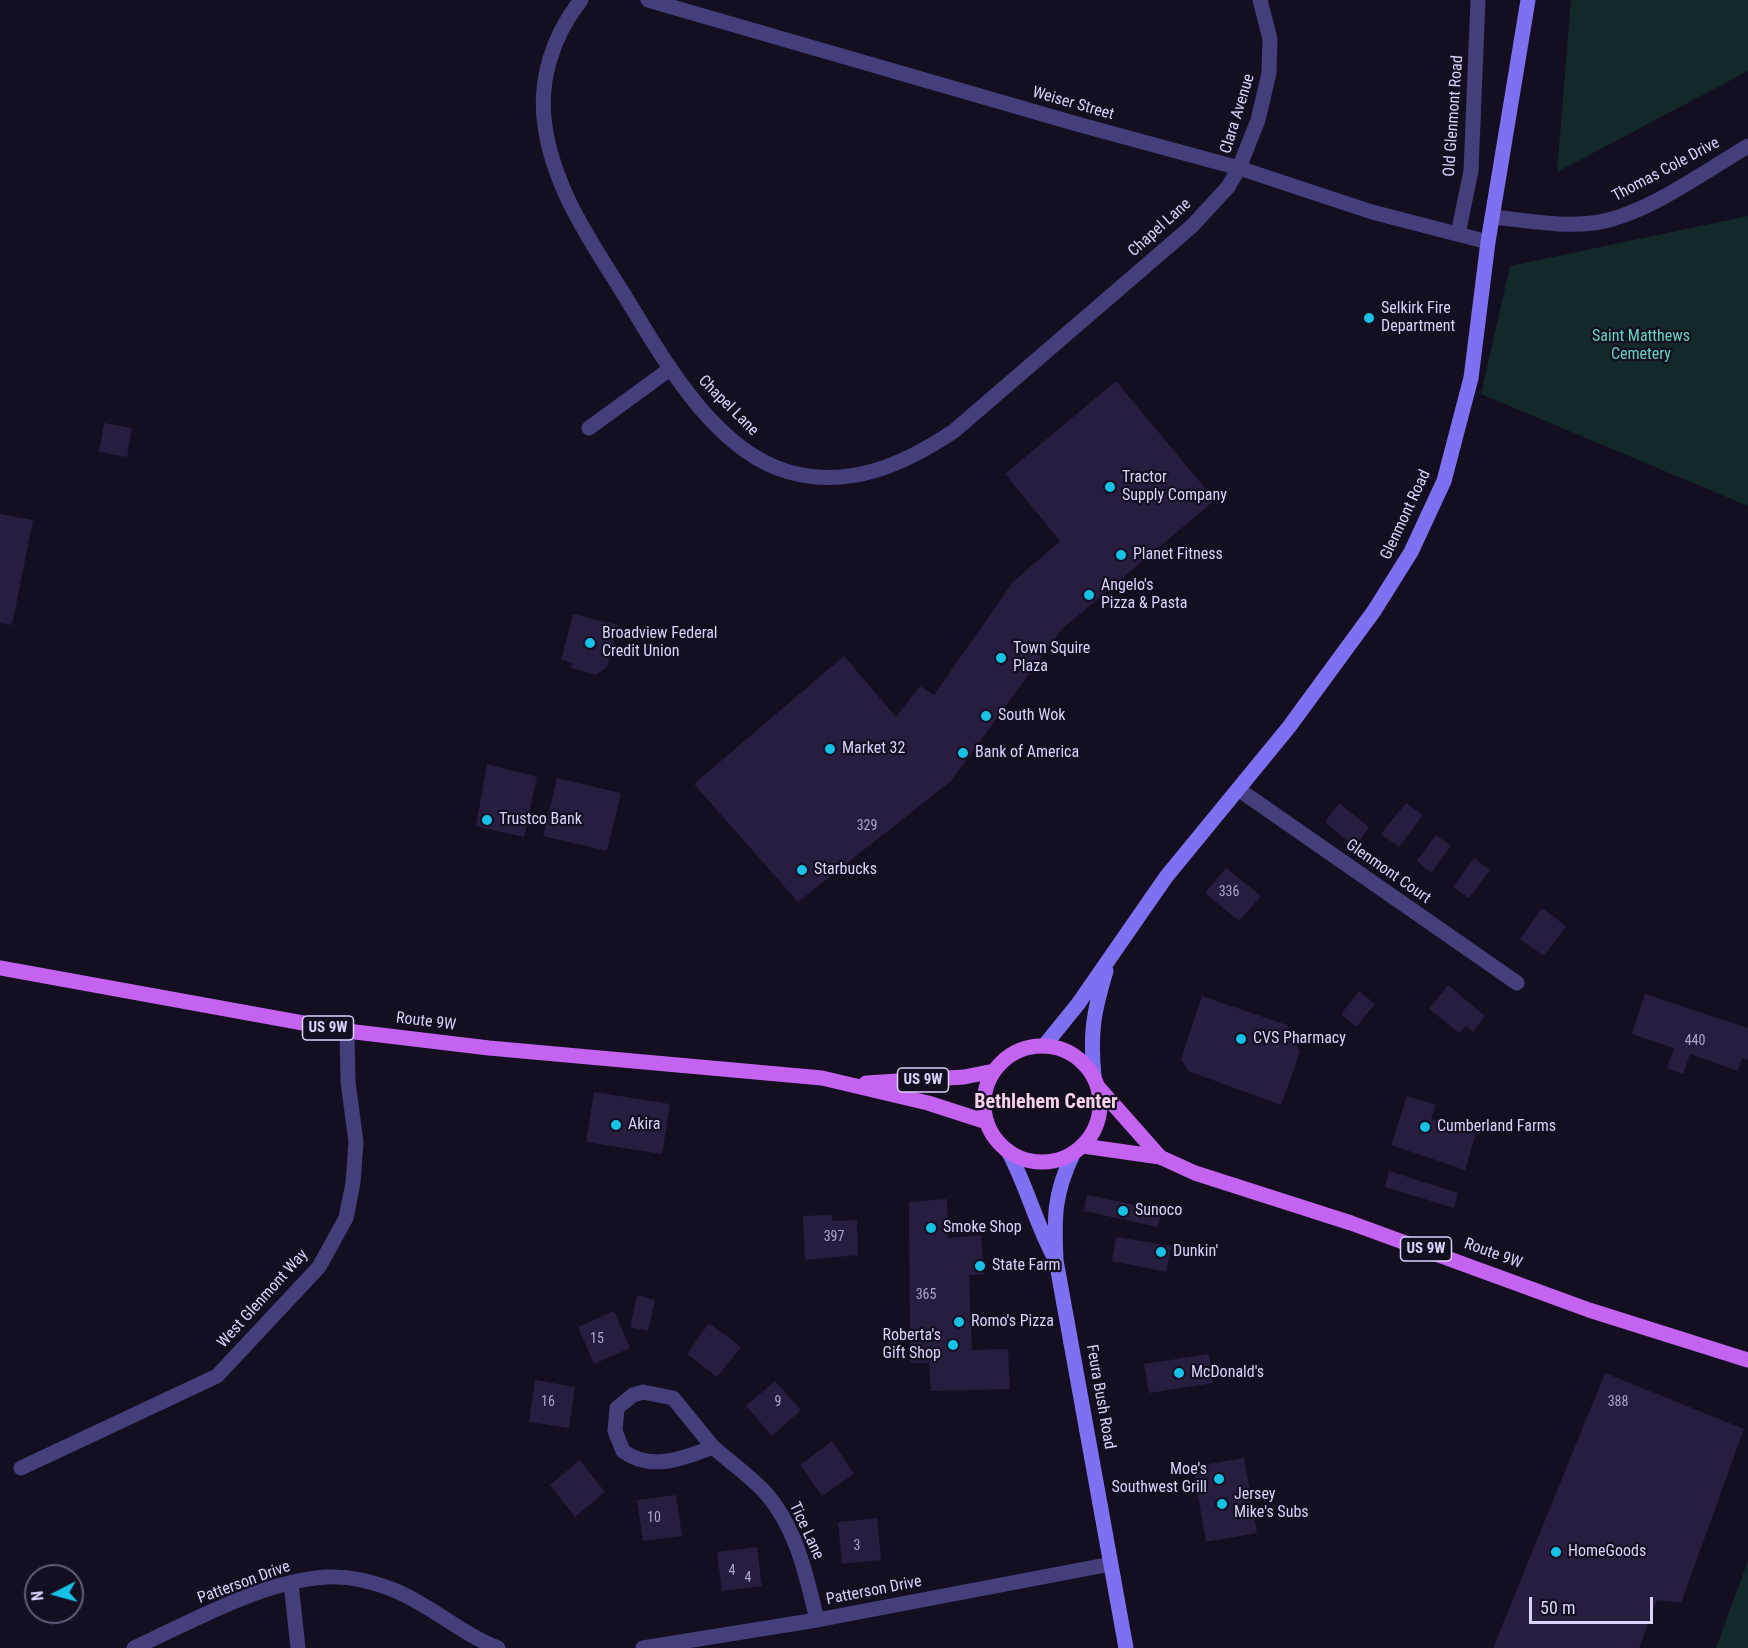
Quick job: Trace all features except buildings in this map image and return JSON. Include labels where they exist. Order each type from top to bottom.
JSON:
[{"type":"main road","name":"Glenmont Road","points":[[1044,1046],[1078,1004],[1166,878],[1289,727],[1374,611],[1411,552],[1444,481],[1471,378],[1488,242],[1528,0]]},
{"type":"main road","name":"Glenmont Road","points":[[1096,1082],[1090,1040],[1097,1001],[1110,956]]},
{"type":"main road","name":"Route 9W","points":[[0,968],[347,1031],[489,1048],[822,1078],[956,1110],[987,1122]]},
{"type":"main road","points":[[1044,1046],[1073,1055],[1096,1082],[1100,1103],[1093,1133],[1078,1150],[1057,1160],[1040,1162],[1023,1159],[1008,1151],[996,1138],[987,1122],[984,1105],[987,1087],[994,1071],[1008,1057],[1025,1048],[1044,1046]]},
{"type":"main road","name":"Route 9W","points":[[851,1084],[936,1079],[994,1071]]},
{"type":"main road","name":"Route 9W","points":[[1096,1082],[1160,1157]]},
{"type":"main road","name":"Route 9W","points":[[1078,1150],[1160,1157],[1195,1173],[1351,1223],[1589,1310],[1748,1360]]},
{"type":"main road","name":"Feura Bush Road","points":[[1078,1150],[1063,1175],[1054,1209],[1056,1260],[1126,1648]]},
{"type":"main road","name":"Feura Bush Road","points":[[1008,1151],[1022,1177],[1037,1224],[1056,1260]]},
{"type":"street","name":"Chapel Lane","points":[[581,0],[565,20],[553,46],[549,64],[544,124],[551,158],[578,220],[670,369],[724,432],[750,453],[788,472],[819,477],[848,476],[889,469],[921,453],[954,431],[1192,226],[1228,187],[1239,168]]},
{"type":"street","name":"Weiser Street","points":[[648,0],[1077,124],[1239,168],[1372,212],[1488,242]]},
{"type":"street","name":"Clara Avenue","points":[[1239,168],[1258,120],[1269,73],[1270,39],[1260,0]]},
{"type":"street","name":"Old Glenmont Road","points":[[1458,234],[1471,171],[1478,0]]},
{"type":"street","name":"Thomas Cole Drive","points":[[1492,217],[1573,224],[1610,220],[1636,211],[1748,146]]},
{"type":"street","points":[[589,428],[670,369]]},
{"type":"street","name":"Glenmont Court","points":[[1238,789],[1517,983]]},
{"type":"street","name":"West Glenmont Way","points":[[21,1468],[217,1376],[320,1267],[346,1218],[353,1183],[356,1142],[348,1082],[347,1031]]},
{"type":"street","name":"Tice Lane","points":[[713,1447],[682,1459],[643,1462],[631,1457],[618,1443],[615,1431],[617,1408],[633,1395],[643,1392],[667,1395],[687,1412],[713,1447],[762,1489],[779,1510],[805,1568],[818,1620]]},
{"type":"street","name":"Patterson Drive","points":[[643,1648],[818,1620],[1112,1564]]},
{"type":"street","name":"Patterson Drive","points":[[134,1648],[231,1603],[291,1583],[327,1577],[357,1580],[395,1591],[498,1648]]},
{"type":"street","points":[[291,1583],[298,1648]]},
{"type":"green space","points":[[1571,0],[1748,0],[1748,71],[1557,172]]},
{"type":"green space","name":"Saint Matthews Cemetery","points":[[1748,216],[1748,506],[1481,394],[1510,266]]},
{"type":"green space","points":[[1748,1561],[1748,1648],[1716,1648]]},
{"type":"place","name":"Selkirk Fire Department","points":[[1369,318]]},
{"type":"place","name":"Tractor Supply Company","points":[[1110,487]]},
{"type":"place","name":"Planet Fitness","points":[[1121,555]]},
{"type":"place","name":"Angelo's Pizza & Pasta","points":[[1089,595]]},
{"type":"place","name":"Broadview Federal Credit Union","points":[[590,643]]},
{"type":"place","name":"Town Squire Plaza","points":[[1001,658]]},
{"type":"place","name":"South Wok","points":[[986,716]]},
{"type":"place","name":"Market 32","points":[[830,749]]},
{"type":"place","name":"Bank of America","points":[[963,753]]},
{"type":"place","name":"Trustco Bank","points":[[487,820]]},
{"type":"place","name":"Starbucks","points":[[802,870]]},
{"type":"place","name":"CVS Pharmacy","points":[[1241,1039]]},
{"type":"place","name":"Akira","points":[[616,1125]]},
{"type":"place","name":"Cumberland Farms","points":[[1425,1127]]},
{"type":"place","name":"Sunoco","points":[[1123,1211]]},
{"type":"place","name":"Smoke Shop","points":[[931,1228]]},
{"type":"place","name":"Dunkin'","points":[[1161,1252]]},
{"type":"place","name":"State Farm","points":[[980,1266]]},
{"type":"place","name":"Romo's Pizza","points":[[959,1322]]},
{"type":"place","name":"Roberta's Gift Shop","points":[[953,1345]]},
{"type":"place","name":"McDonald's","points":[[1179,1373]]},
{"type":"place","name":"Moe's Southwest Grill","points":[[1219,1479]]},
{"type":"place","name":"Jersey Mike's Subs","points":[[1222,1504]]},
{"type":"place","name":"HomeGoods","points":[[1556,1552]]},
{"type":"district","name":"Bethlehem Center","points":[[1046,1103]]}]
